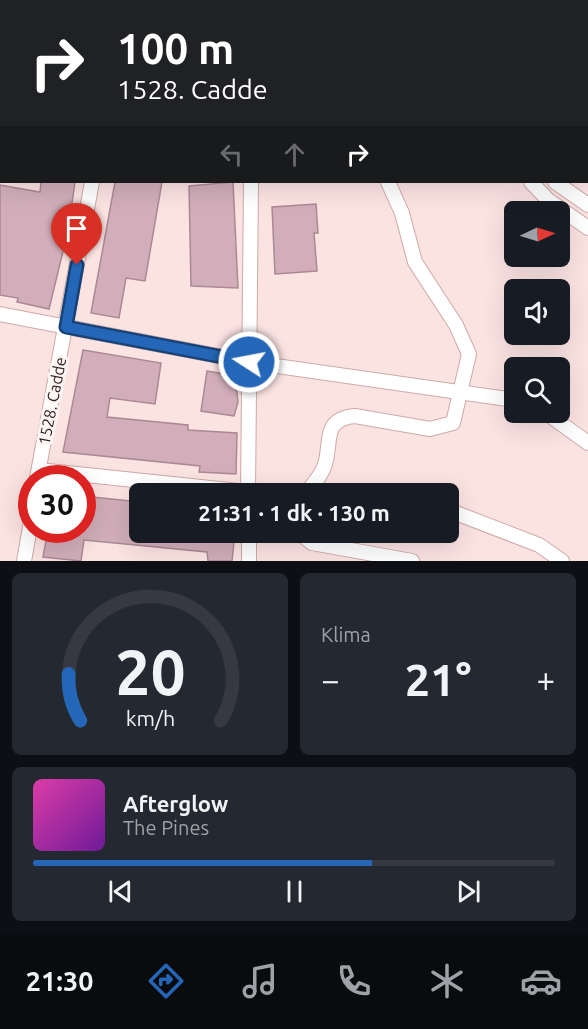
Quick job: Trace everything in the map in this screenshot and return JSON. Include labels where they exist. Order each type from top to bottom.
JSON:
[{"type":"street","name":"1528. Cadde","points":[[40,465],[92,183]]},
{"type":"street","points":[[248,483],[251,183]]},
{"type":"street","points":[[313,483],[324,467],[329,434],[339,421],[355,416],[437,429],[453,423],[469,354],[456,325],[415,262],[402,213],[388,183]]},
{"type":"street","points":[[532,183],[548,200],[588,228]]},
{"type":"street","points":[[556,183],[588,205]]},
{"type":"street","points":[[0,314],[249,362],[504,399]]},
{"type":"street","points":[[560,423],[588,443]]},
{"type":"street","points":[[96,479],[137,483]]},
{"type":"street","points":[[459,514],[539,545],[562,561]]},
{"type":"street","points":[[24,561],[27,543]]},
{"type":"street","points":[[249,543],[249,561]]},
{"type":"street","points":[[312,543],[412,561]]},
{"type":"building","points":[[41,183],[75,183],[68,231],[49,309],[17,302],[18,298],[0,295],[0,185],[40,192]]},
{"type":"building","points":[[115,183],[162,183],[145,281],[126,278],[119,318],[91,313]]},
{"type":"building","points":[[233,183],[238,288],[191,286],[189,186]]},
{"type":"building","points":[[316,204],[318,233],[314,233],[317,271],[275,274],[272,207]]},
{"type":"building","points":[[83,350],[161,363],[155,404],[110,398],[107,417],[188,425],[188,430],[237,433],[236,474],[199,472],[200,466],[63,452]]},
{"type":"building","points":[[207,371],[235,376],[238,402],[234,416],[201,411]]},
{"type":"building","points":[[96,497],[129,501],[129,543],[234,543],[232,561],[208,561],[207,552],[96,541]]},
{"type":"building","points":[[46,543],[84,543],[81,561],[43,557]]},
{"type":"route","points":[[77,265],[66,327],[249,362]]}]
